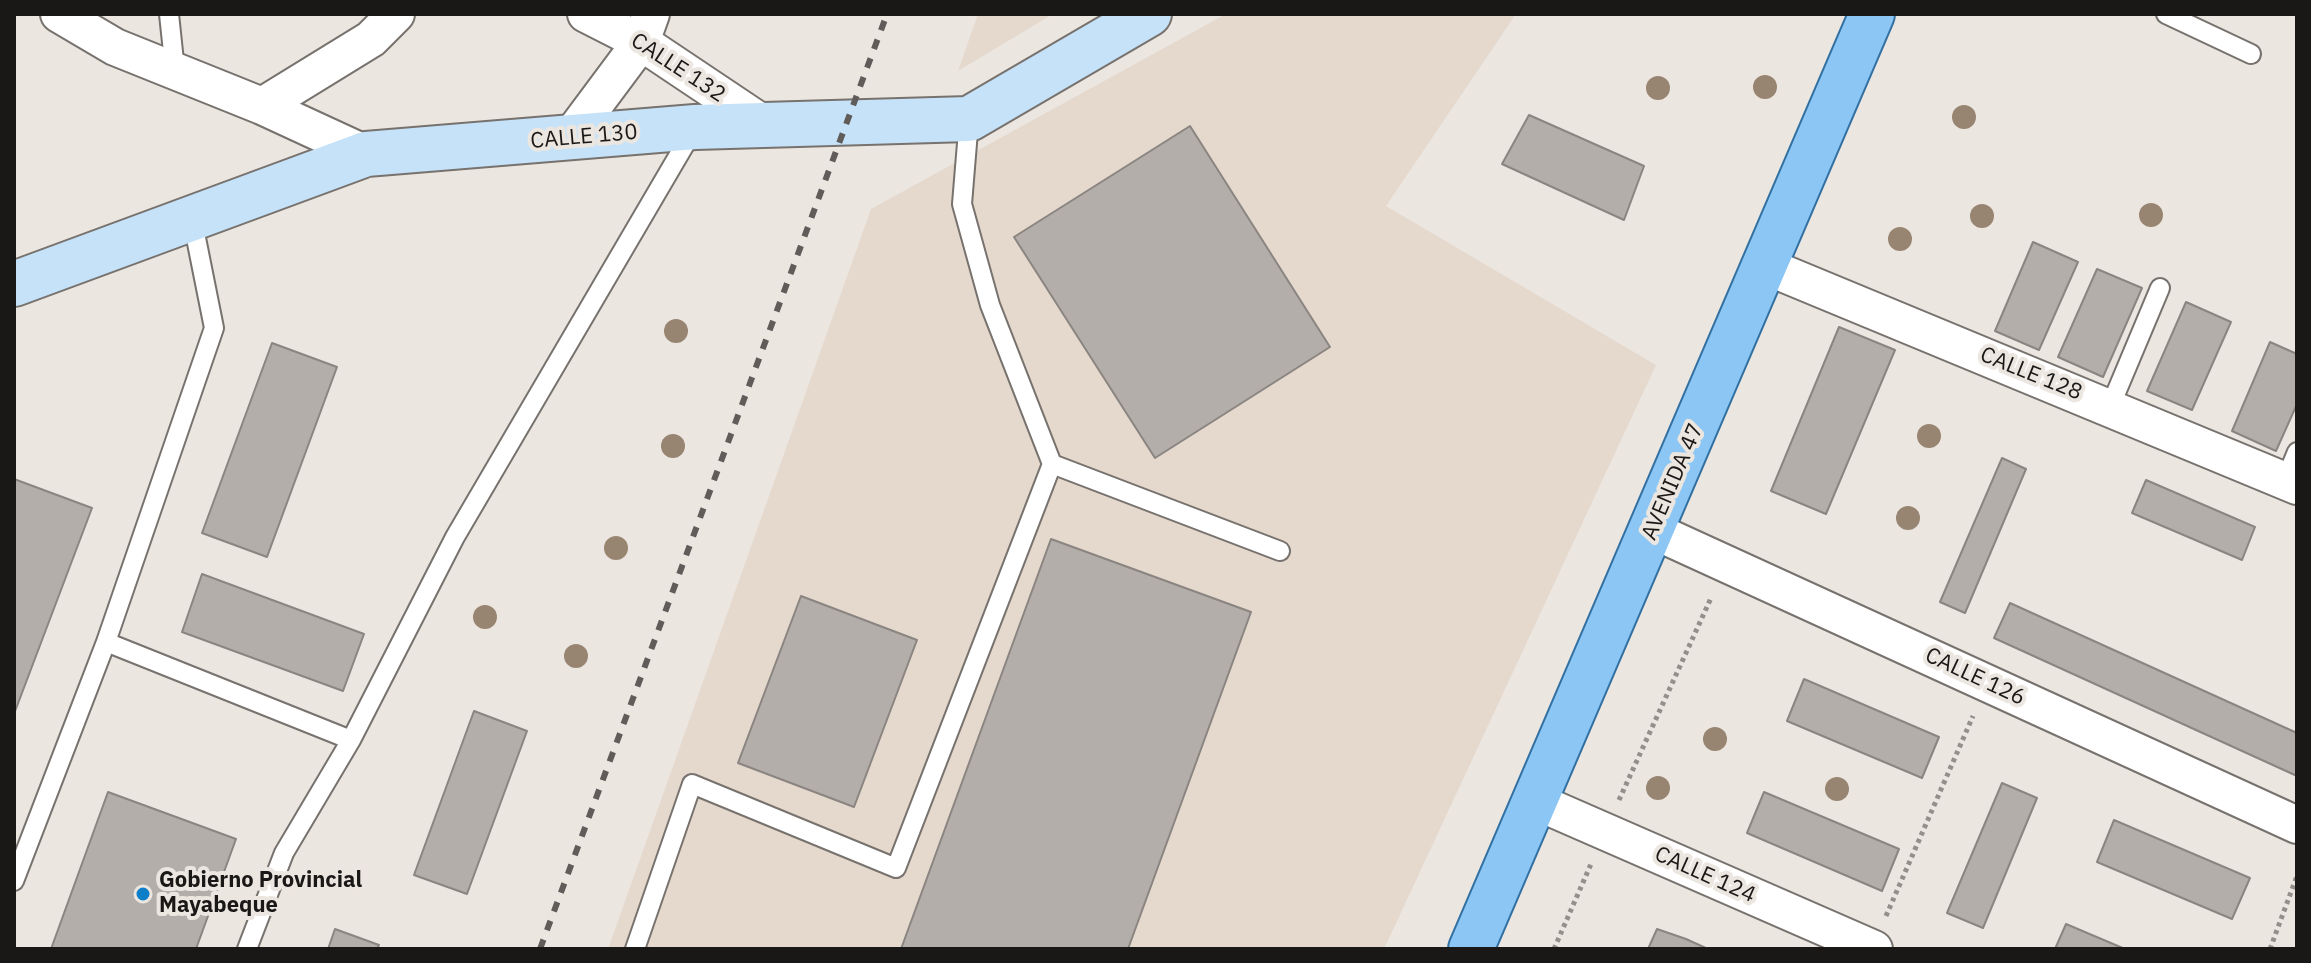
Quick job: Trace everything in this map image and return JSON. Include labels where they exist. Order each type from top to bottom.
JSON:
[{"type":"main road","name":"CALLE 130","points":[[14,284],[366,154],[568,140],[695,127],[969,119],[1149,14]]},
{"type":"main road","name":"AVENIDA 47","points":[[1471,949],[1872,14]]},
{"type":"street","points":[[59,14],[115,47],[262,106],[366,154]]},
{"type":"street","points":[[262,106],[371,39],[396,14]]},
{"type":"street","name":"CALLE 132","points":[[586,14],[646,28],[768,127]]},
{"type":"street","points":[[568,140],[646,28]]},
{"type":"street","name":"CALLE 128","points":[[1763,265],[2110,407],[2293,473]]},
{"type":"street","name":"CALLE 126","points":[[1652,530],[2297,825]]},
{"type":"street","name":"CALLE 124","points":[[1535,801],[1874,949]]},
{"type":"lane","points":[[169,14],[175,71]]},
{"type":"lane","points":[[2166,14],[2251,54]]},
{"type":"lane","points":[[635,949],[692,784],[896,868],[1052,464],[990,305],[962,204],[969,119]]},
{"type":"lane","points":[[247,949],[284,853],[351,740],[455,537],[695,127]]},
{"type":"lane","points":[[14,881],[106,642],[214,328],[192,218]]},
{"type":"lane","points":[[2110,407],[2160,288]]},
{"type":"lane","points":[[1052,464],[1280,551]]},
{"type":"lane","points":[[106,642],[351,740]]},
{"type":"path","points":[[1554,949],[1727,564]]},
{"type":"path","points":[[1874,949],[1987,682]]},
{"type":"path","points":[[2270,949],[2297,876]]},
{"type":"shaded area","points":[[978,14],[1053,14],[958,71]]},
{"type":"shaded area","points":[[1226,14],[1516,14],[1386,206],[1656,365],[1384,949],[608,949],[871,209]]},
{"type":"building","points":[[1529,115],[1644,166],[1624,220],[1502,164]]},
{"type":"building","points":[[1190,126],[1330,347],[1155,458],[1014,237]]},
{"type":"building","points":[[2033,242],[2078,262],[2039,350],[1995,331]]},
{"type":"building","points":[[2097,269],[2142,288],[2103,377],[2058,357]]},
{"type":"building","points":[[2186,302],[2231,322],[2192,410],[2147,391]]},
{"type":"building","points":[[1839,327],[1895,350],[1826,514],[1771,491]]},
{"type":"building","points":[[2270,342],[2297,354],[2297,404],[2276,451],[2232,431]]},
{"type":"building","points":[[272,343],[337,367],[267,557],[202,533]]},
{"type":"building","points":[[2002,458],[2026,469],[1965,613],[1940,602]]},
{"type":"building","points":[[14,479],[92,508],[14,714]]},
{"type":"building","points":[[2146,480],[2255,527],[2242,560],[2132,513]]},
{"type":"building","points":[[1051,539],[1251,612],[1128,949],[901,949]]},
{"type":"building","points":[[202,574],[364,634],[343,691],[182,632]]},
{"type":"building","points":[[801,596],[917,640],[854,807],[738,763]]},
{"type":"building","points":[[2010,603],[2297,733],[2297,776],[1994,638]]},
{"type":"building","points":[[1804,679],[1939,737],[1922,778],[1787,721]]},
{"type":"building","points":[[474,711],[527,731],[467,894],[414,875]]},
{"type":"building","points":[[2002,783],[2037,798],[1983,928],[1947,913]]},
{"type":"building","name":"Gobierno Provincial Mayabeque","points":[[108,792],[236,839],[196,949],[51,949]]},
{"type":"building","points":[[1764,792],[1899,849],[1882,891],[1747,833]]},
{"type":"building","points":[[2114,820],[2250,878],[2232,919],[2097,862]]},
{"type":"building","points":[[2066,924],[2125,949],[2055,949]]},
{"type":"building","points":[[335,929],[379,945],[377,949],[328,949]]},
{"type":"building","points":[[1657,929],[1686,939],[1708,949],[1648,949]]},
{"type":"railway","points":[[540,949],[887,14]]},
{"type":"place","name":"Gobierno Provincial Mayabeque","points":[[143,894]]}]
